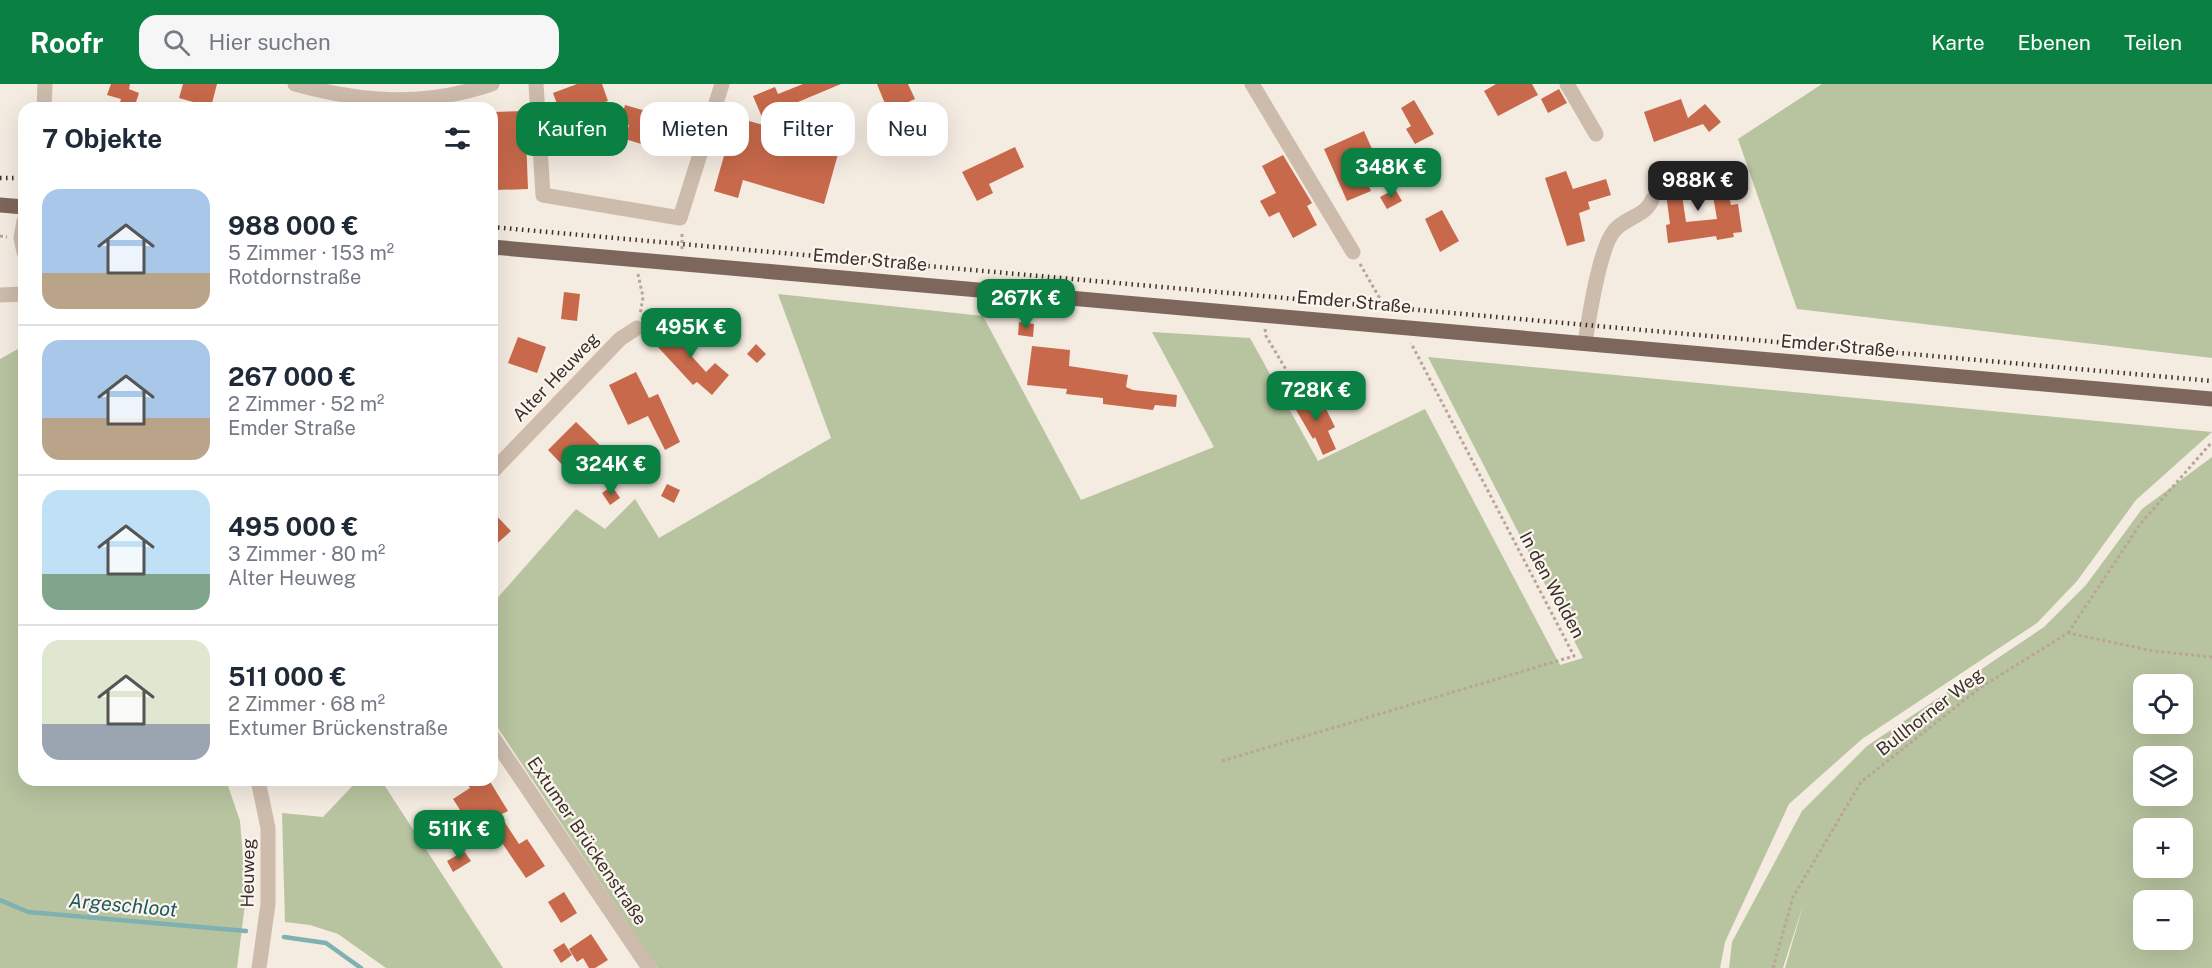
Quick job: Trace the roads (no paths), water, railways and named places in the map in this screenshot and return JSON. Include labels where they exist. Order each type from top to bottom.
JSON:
[{"type":"main road","points":[[0,205],[18,206]]},
{"type":"main road","name":"Emder Straße","points":[[498,248],[1410,326],[2212,399]]},
{"type":"street","points":[[44,102],[45,84]]},
{"type":"street","points":[[295,84],[393,102]]},
{"type":"street","points":[[420,102],[440,99],[492,84]]},
{"type":"street","points":[[536,84],[543,195],[680,218],[722,84]]},
{"type":"street","points":[[1252,84],[1353,252]]},
{"type":"street","points":[[1567,84],[1596,134]]},
{"type":"street","points":[[1585,343],[1606,246],[1613,232],[1621,224],[1648,210],[1652,200]]},
{"type":"street","points":[[0,295],[18,294]]},
{"type":"street","name":"Alter Heuweg","points":[[498,466],[620,339],[637,328]]},
{"type":"street","name":"Extumer Brückenstraße","points":[[498,745],[649,968]]},
{"type":"street","name":"Heuweg","points":[[259,786],[268,828],[268,904],[259,968]]},
{"type":"waterway","name":"Argeschloot","points":[[0,900],[28,912],[246,931]]},
{"type":"waterway","name":"Argeschloot","points":[[284,937],[326,943],[361,968]]},
{"type":"railway","points":[[0,178],[18,178]]},
{"type":"railway","points":[[498,228],[2212,381]]}]
